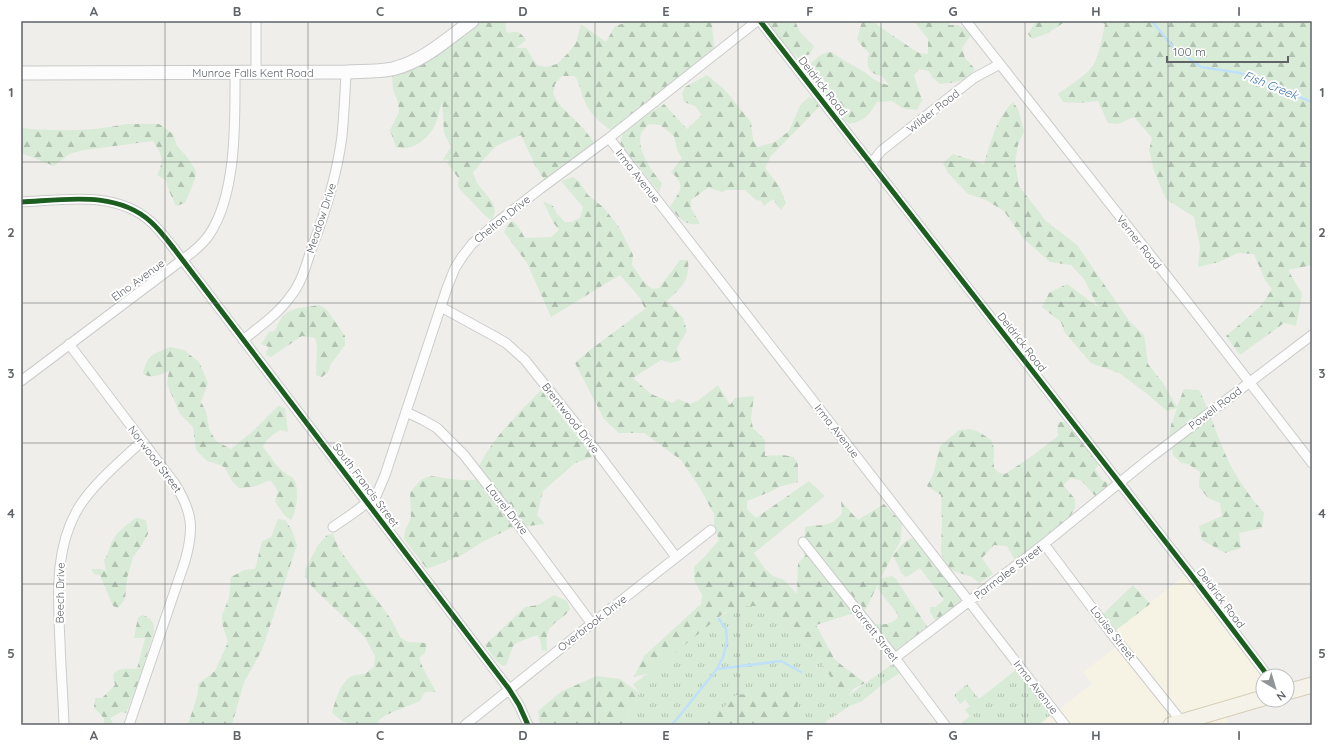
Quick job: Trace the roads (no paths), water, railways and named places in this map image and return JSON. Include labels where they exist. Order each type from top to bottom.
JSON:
[{"type":"main road","points":[[1295,690],[1312,685]]},
{"type":"main road","points":[[1176,723],[1255,700]]},
{"type":"street","points":[[256,21],[256,72]]},
{"type":"street","name":"Munroe Falls Kent Road","points":[[21,73],[346,72],[391,69],[407,65],[421,58],[472,21]]},
{"type":"street","name":"Chelton Drive","points":[[369,505],[385,475],[447,288],[462,257],[472,244],[540,189],[609,138],[759,21]]},
{"type":"street","name":"Deidrick Road","points":[[759,21],[1262,668]]},
{"type":"street","name":"Verner Road","points":[[966,21],[1312,463]]},
{"type":"street","name":"Wilder Road","points":[[871,164],[881,151],[974,78],[1000,64]]},
{"type":"street","name":"Meadow Drive","points":[[243,340],[290,299],[308,259],[324,214],[338,161],[344,117],[346,72]]},
{"type":"street","name":"Elno Avenue","points":[[21,381],[182,260],[209,235],[218,217],[224,198],[233,158],[235,73]]},
{"type":"street","name":"Irma Avenue","points":[[609,138],[1065,725]]},
{"type":"street","name":"South Francis Street","points":[[21,202],[81,199],[102,200],[119,204],[137,212],[151,222],[182,260],[509,689],[519,705],[528,725]]},
{"type":"street","name":"Brentwood Drive","points":[[441,307],[500,340],[516,351],[525,360],[576,424],[676,558]]},
{"type":"street","name":"Powell Road","points":[[1118,483],[1312,335]]},
{"type":"street","name":"Norwood Street","points":[[69,344],[175,484],[183,496],[188,509],[191,527],[185,561],[128,725]]},
{"type":"street","name":"Laurel Drive","points":[[406,412],[437,428],[464,455],[592,624]]},
{"type":"street","name":"Beech Drive","points":[[64,725],[58,591],[59,573],[65,537],[80,506],[97,485],[142,441]]},
{"type":"street","name":"Parmalee Street","points":[[895,658],[1044,544],[1118,483]]},
{"type":"street","points":[[333,527],[369,505]]},
{"type":"street","name":"Overbrook Drive","points":[[465,725],[711,530]]},
{"type":"street","name":"Garrett Street","points":[[803,542],[895,658],[945,725]]},
{"type":"street","name":"Louise Street","points":[[1044,544],[1176,723]]},
{"type":"waterway","name":"Fish Creek","points":[[1152,21],[1173,47],[1201,67],[1240,73],[1312,102]]},
{"type":"waterway","points":[[672,725],[717,669],[723,657],[727,641],[726,629],[719,619]]},
{"type":"waterway","points":[[717,669],[781,661],[801,672]]}]
